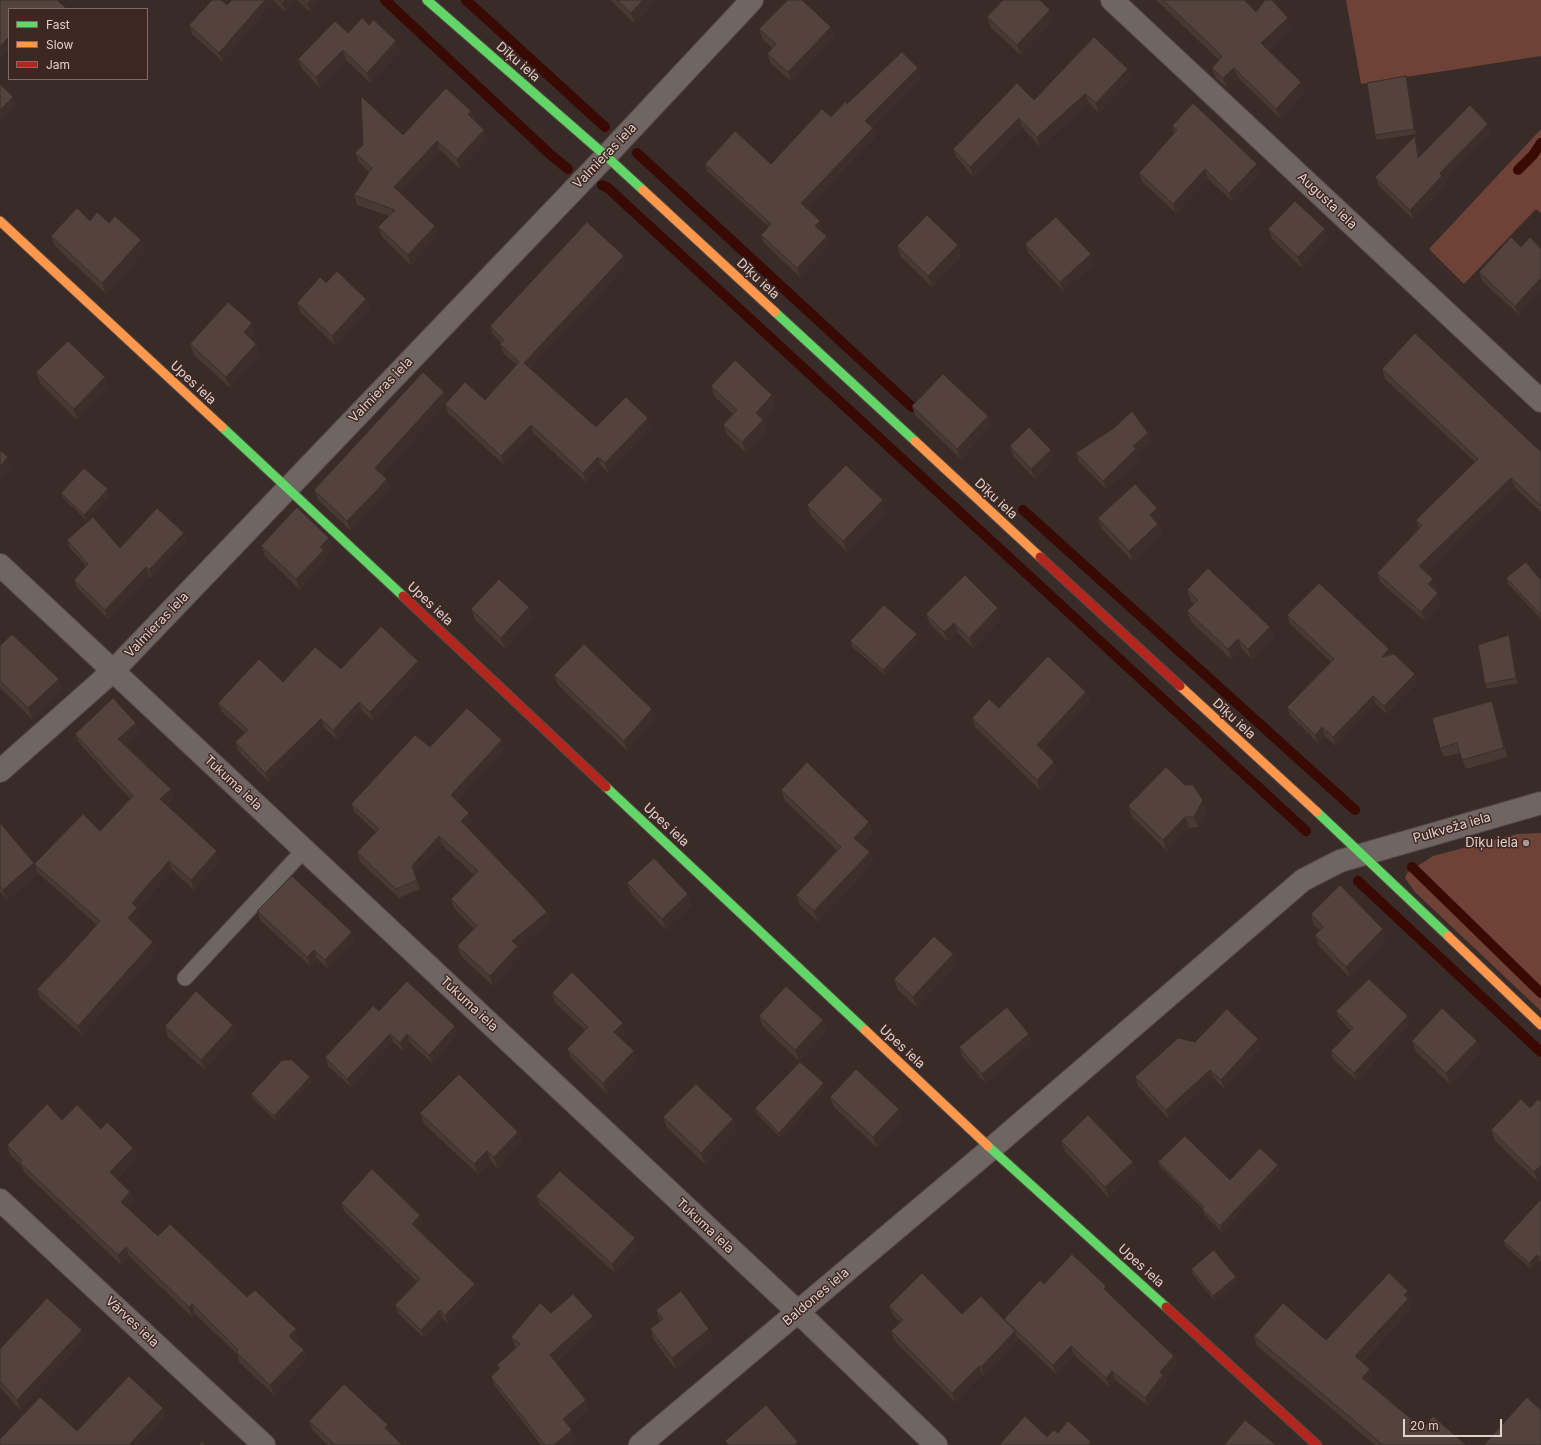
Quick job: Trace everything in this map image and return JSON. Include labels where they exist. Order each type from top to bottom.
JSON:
[{"type":"street","name":"Dīķu iela","points":[[427,0],[606,156],[1362,854],[1541,1026]]},
{"type":"street","name":"Valmieras iela","points":[[0,771],[114,671],[287,488],[606,156],[752,0]]},
{"type":"street","name":"Augusta iela","points":[[1112,0],[1541,402]]},
{"type":"street","name":"Upes iela","points":[[0,221],[992,1148],[1317,1445]]},
{"type":"street","name":"Tukuma iela","points":[[0,565],[798,1312],[936,1445]]},
{"type":"street","name":"Pulkveža iela","points":[[992,1148],[1302,880],[1340,861],[1541,803]]},
{"type":"street","name":"Baldones iela","points":[[640,1445],[992,1148]]},
{"type":"street","name":"Vārves iela","points":[[0,1200],[264,1445]]},
{"type":"lane","points":[[184,978],[304,850]]},
{"type":"shaded area","points":[[1346,0],[1541,0],[1541,56],[1361,84]]},
{"type":"shaded area","points":[[1541,129],[1541,213],[1536,209],[1464,284],[1429,249]]},
{"type":"shaded area","points":[[1541,833],[1541,1011],[1415,892],[1405,878],[1407,873],[1433,856],[1517,834]]},
{"type":"building","points":[[0,0],[57,0],[66,8],[8,8],[8,38],[0,47]]},
{"type":"building","points":[[212,0],[221,0],[227,5],[232,0],[265,0],[219,53],[189,25]]},
{"type":"building","points":[[303,0],[310,0],[307,4]]},
{"type":"building","points":[[617,0],[643,0],[631,13]]},
{"type":"building","points":[[788,0],[802,0],[831,27],[788,72],[767,54],[776,44],[759,29]]},
{"type":"building","points":[[1003,0],[1040,0],[1050,10],[1017,45],[987,17]]},
{"type":"building","points":[[1163,0],[1244,0],[1256,12],[1265,0],[1272,0],[1288,18],[1261,43],[1301,82],[1276,109],[1234,68],[1223,78],[1212,68],[1222,56]]},
{"type":"building","points":[[362,18],[369,25],[374,20],[396,41],[367,73],[343,50],[316,77],[298,59],[335,21],[348,33]]},
{"type":"building","points":[[1094,37],[1128,69],[1096,103],[1085,94],[1037,137],[1019,118],[970,167],[953,149],[1017,83],[1034,100]]},
{"type":"building","points":[[902,52],[918,68],[865,121],[873,128],[801,203],[820,221],[815,226],[827,236],[797,268],[761,235],[771,224],[705,164],[735,131],[771,164],[822,109],[831,117],[845,102],[847,104]]},
{"type":"building","points":[[1406,76],[1414,129],[1375,135],[1367,83]]},
{"type":"building","points":[[0,84],[13,97],[0,110]]},
{"type":"building","points":[[446,88],[471,111],[468,114],[484,130],[457,159],[437,141],[394,187],[435,226],[408,255],[378,227],[395,210],[354,195],[372,168],[355,153],[363,145],[361,96],[403,135]]},
{"type":"building","points":[[1193,103],[1257,164],[1229,193],[1205,169],[1173,204],[1139,173],[1177,130],[1172,126]]},
{"type":"building","points":[[1470,105],[1488,124],[1440,173],[1442,176],[1410,210],[1375,177],[1415,136],[1418,158]]},
{"type":"building","points":[[1295,201],[1325,229],[1298,257],[1268,229]]},
{"type":"building","points":[[77,208],[90,221],[97,212],[109,223],[115,216],[141,240],[102,283],[51,236]]},
{"type":"building","points":[[927,215],[958,245],[928,276],[897,246]]},
{"type":"building","points":[[1056,217],[1091,254],[1060,282],[1025,244]]},
{"type":"building","points":[[587,222],[624,256],[524,363],[596,427],[626,397],[648,418],[605,463],[598,457],[583,473],[531,425],[501,456],[445,404],[465,382],[485,400],[519,362],[500,344],[504,340],[490,326]]},
{"type":"building","points":[[1511,237],[1521,247],[1530,237],[1541,249],[1541,278],[1515,306],[1479,272]]},
{"type":"building","points":[[337,271],[366,299],[332,336],[297,303],[320,277],[326,283]]},
{"type":"building","points":[[228,302],[252,323],[244,332],[256,344],[226,377],[190,344]]},
{"type":"building","points":[[1415,333],[1541,452],[1541,506],[1511,478],[1419,566],[1433,579],[1428,584],[1438,593],[1421,612],[1377,573],[1422,526],[1416,520],[1478,459],[1382,369]]},
{"type":"building","points":[[68,341],[105,377],[74,409],[36,372]]},
{"type":"building","points":[[735,360],[772,395],[756,413],[763,420],[742,442],[723,425],[737,410],[711,386]]},
{"type":"building","points":[[423,372],[444,392],[375,468],[387,479],[347,521],[314,490]]},
{"type":"building","points":[[943,374],[988,416],[957,449],[912,406]]},
{"type":"building","points":[[1132,411],[1148,433],[1133,446],[1136,449],[1103,481],[1076,453],[1114,428]]},
{"type":"building","points":[[1029,427],[1051,450],[1031,469],[1010,446]]},
{"type":"building","points":[[0,450],[8,457],[0,466]]},
{"type":"building","points":[[846,465],[883,500],[843,541],[807,505]]},
{"type":"building","points":[[84,468],[108,489],[84,515],[61,493]]},
{"type":"building","points":[[1135,484],[1157,508],[1150,515],[1158,524],[1129,551],[1098,518]]},
{"type":"building","points":[[297,507],[329,538],[320,547],[324,550],[296,579],[261,546]]},
{"type":"building","points":[[157,508],[184,533],[149,570],[146,567],[105,610],[74,580],[88,564],[67,540],[93,517],[120,548]]},
{"type":"building","points":[[1526,562],[1541,580],[1541,615],[1506,578]]},
{"type":"building","points":[[1208,568],[1270,627],[1248,649],[1238,639],[1228,649],[1187,611],[1198,600],[1187,590]]},
{"type":"building","points":[[965,575],[998,608],[969,638],[954,623],[944,632],[926,614]]},
{"type":"building","points":[[499,579],[529,607],[501,638],[471,609]]},
{"type":"building","points":[[1319,583],[1389,649],[1382,657],[1394,654],[1415,674],[1384,706],[1373,696],[1333,737],[1322,727],[1315,735],[1287,707],[1334,659],[1287,615]]},
{"type":"building","points":[[884,605],[917,634],[883,670],[850,641]]},
{"type":"building","points":[[381,626],[418,661],[370,712],[359,702],[333,730],[321,719],[265,773],[235,742],[248,730],[218,703],[259,659],[283,682],[315,647],[341,669]]},
{"type":"building","points":[[12,634],[59,679],[28,708],[0,681],[0,646]]},
{"type":"building","points":[[1509,635],[1516,678],[1485,684],[1478,645]]},
{"type":"building","points":[[584,644],[652,709],[624,741],[554,675]]},
{"type":"building","points":[[1048,656],[1086,692],[1037,745],[1054,762],[1037,780],[972,718],[989,699],[999,708]]},
{"type":"building","points":[[113,698],[136,723],[118,739],[171,789],[160,799],[217,851],[191,880],[169,861],[132,903],[137,908],[128,918],[153,942],[78,1026],[37,989],[100,921],[34,864],[83,814],[100,831],[133,796],[75,734]]},
{"type":"building","points":[[1492,701],[1504,748],[1462,760],[1457,743],[1440,748],[1432,718]]},
{"type":"building","points":[[467,708],[502,740],[451,795],[469,813],[461,821],[547,912],[512,941],[518,946],[490,976],[457,946],[477,926],[451,899],[478,871],[439,836],[412,866],[417,880],[396,889],[357,852],[379,829],[351,804],[415,735],[430,747]]},
{"type":"building","points":[[807,762],[869,822],[854,838],[870,852],[814,911],[796,895],[841,847],[781,790]]},
{"type":"building","points":[[1166,767],[1185,785],[1193,785],[1203,800],[1194,817],[1185,817],[1163,840],[1128,806]]},
{"type":"building","points":[[0,823],[34,863],[3,890],[0,886]]},
{"type":"building","points":[[654,858],[688,894],[662,919],[627,883]]},
{"type":"building","points":[[292,876],[352,932],[325,960],[314,950],[307,957],[257,911]]},
{"type":"building","points":[[1340,885],[1383,929],[1346,967],[1315,935],[1323,927],[1311,914]]},
{"type":"building","points":[[934,936],[953,954],[913,997],[894,979]]},
{"type":"building","points":[[572,972],[623,1023],[614,1032],[634,1051],[603,1083],[567,1049],[588,1027],[552,993]]},
{"type":"building","points":[[1369,979],[1408,1016],[1354,1073],[1331,1051],[1353,1028],[1336,1011]]},
{"type":"building","points":[[407,981],[455,1026],[429,1055],[407,1034],[400,1043],[390,1034],[347,1079],[325,1057],[373,1006],[379,1011]]},
{"type":"building","points":[[786,986],[823,1020],[795,1050],[759,1016]]},
{"type":"building","points":[[196,991],[233,1025],[201,1060],[165,1026]]},
{"type":"building","points":[[1007,1007],[1029,1034],[982,1074],[959,1047]]},
{"type":"building","points":[[1442,1008],[1477,1041],[1446,1073],[1412,1041]]},
{"type":"building","points":[[1227,1009],[1258,1039],[1221,1080],[1210,1070],[1166,1110],[1135,1077],[1178,1038],[1195,1042]]},
{"type":"building","points":[[282,1060],[292,1060],[310,1077],[274,1116],[251,1094]]},
{"type":"building","points":[[800,1062],[824,1083],[779,1133],[755,1108]]},
{"type":"building","points":[[856,1069],[899,1109],[873,1137],[830,1097]]},
{"type":"building","points":[[459,1074],[518,1132],[494,1157],[487,1151],[474,1164],[420,1113]]},
{"type":"building","points":[[696,1084],[733,1119],[701,1153],[663,1117]]},
{"type":"building","points":[[1521,1099],[1530,1108],[1538,1099],[1541,1102],[1541,1165],[1534,1172],[1491,1130]]},
{"type":"building","points":[[47,1104],[62,1120],[77,1105],[101,1129],[107,1122],[133,1148],[110,1172],[130,1192],[121,1202],[158,1236],[170,1224],[247,1297],[255,1290],[296,1329],[289,1336],[304,1350],[270,1385],[236,1352],[238,1350],[192,1304],[189,1307],[126,1247],[118,1255],[20,1163],[22,1160],[7,1145]]},
{"type":"building","points":[[1088,1115],[1133,1162],[1105,1187],[1061,1141]]},
{"type":"building","points":[[1185,1136],[1230,1180],[1260,1148],[1278,1165],[1220,1226],[1202,1209],[1204,1207],[1158,1162]]},
{"type":"building","points":[[372,1169],[420,1215],[412,1224],[475,1284],[445,1315],[440,1310],[421,1330],[395,1305],[420,1279],[341,1203]]},
{"type":"building","points":[[560,1171],[635,1238],[612,1264],[536,1196]]},
{"type":"building","points":[[1541,1199],[1541,1258],[1537,1255],[1529,1263],[1503,1241]]},
{"type":"building","points":[[1214,1250],[1236,1277],[1213,1296],[1191,1269]]},
{"type":"building","points":[[1072,1254],[1106,1286],[1104,1289],[1174,1356],[1160,1372],[1163,1375],[1145,1398],[1112,1371],[1106,1378],[1071,1346],[1053,1365],[1004,1319],[1040,1280],[1044,1284]]},
{"type":"building","points":[[922,1273],[962,1314],[981,1296],[1015,1331],[981,1367],[979,1366],[952,1393],[891,1331],[903,1320],[889,1306]]},
{"type":"building","points":[[1389,1273],[1408,1291],[1404,1295],[1408,1299],[1355,1356],[1370,1369],[1362,1378],[1423,1428],[1433,1416],[1466,1445],[1383,1445],[1254,1336],[1283,1303],[1326,1340]]},
{"type":"building","points":[[681,1291],[709,1329],[672,1358],[650,1329],[663,1319],[656,1310]]},
{"type":"building","points":[[573,1294],[593,1316],[550,1355],[586,1400],[563,1419],[572,1430],[554,1445],[545,1445],[491,1377],[500,1368],[497,1365],[520,1344],[511,1337],[540,1303],[551,1313]]},
{"type":"building","points":[[47,1298],[82,1330],[17,1400],[0,1381],[0,1349]]},
{"type":"building","points":[[129,1376],[163,1408],[129,1445],[0,1445],[0,1439],[40,1397],[77,1431]]},
{"type":"building","points":[[344,1384],[388,1425],[385,1428],[402,1445],[335,1445],[309,1421]]},
{"type":"building","points":[[1527,1397],[1541,1410],[1541,1445],[1484,1445]]},
{"type":"building","points":[[766,1405],[798,1442],[794,1445],[729,1445],[725,1441]]},
{"type":"building","points":[[1025,1416],[1047,1437],[1054,1430],[1058,1433],[1068,1421],[1091,1442],[1088,1445],[999,1445]]},
{"type":"building","points":[[1245,1420],[1276,1445],[1224,1445]]},
{"type":"waterway","points":[[385,0],[552,156],[568,169]]},
{"type":"waterway","points":[[466,0],[605,127]]},
{"type":"waterway","points":[[1518,170],[1533,155],[1541,143]]},
{"type":"waterway","points":[[637,153],[912,407]]},
{"type":"waterway","points":[[602,185],[608,188],[1306,831]]},
{"type":"waterway","points":[[1023,510],[1355,810]]},
{"type":"waterway","points":[[1412,867],[1541,993]]},
{"type":"waterway","points":[[1358,881],[1541,1052]]},
{"type":"traffic: fast","points":[[427,0],[643,190]]},
{"type":"traffic: fast","points":[[775,312],[915,441]]},
{"type":"traffic: fast","points":[[222,427],[403,596]]},
{"type":"traffic: fast","points":[[606,787],[865,1030]]},
{"type":"traffic: fast","points":[[1317,812],[1448,936]]},
{"type":"traffic: fast","points":[[988,1146],[1166,1307]]},
{"type":"traffic: slow","points":[[643,190],[775,312]]},
{"type":"traffic: slow","points":[[0,221],[222,427]]},
{"type":"traffic: slow","points":[[915,441],[1040,557]]},
{"type":"traffic: slow","points":[[1180,686],[1317,812]]},
{"type":"traffic: slow","points":[[1448,936],[1541,1025]]},
{"type":"traffic: slow","points":[[865,1030],[988,1146]]},
{"type":"traffic: jam","points":[[1040,557],[1180,686]]},
{"type":"traffic: jam","points":[[403,596],[606,787]]},
{"type":"traffic: jam","points":[[1166,1307],[1317,1445]]},
{"type":"place","name":"Dīķu iela","points":[[1526,843]]}]
